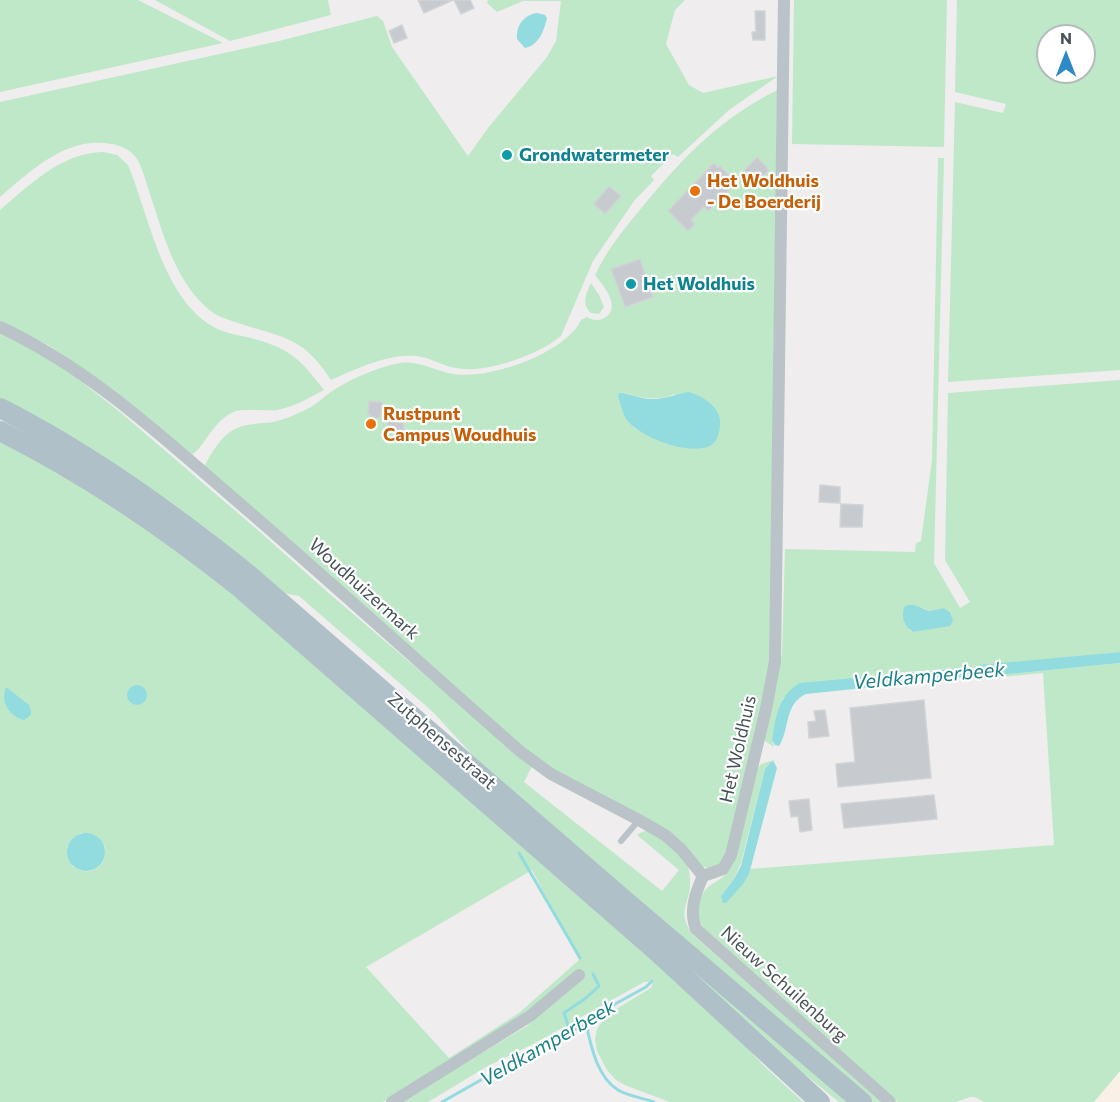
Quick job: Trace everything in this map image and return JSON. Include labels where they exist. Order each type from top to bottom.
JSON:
[{"type":"main road","name":"Zutphensestraat","points":[[0,408],[82,455],[144,495],[239,566],[862,1102]]},
{"type":"main road","name":"Zutphensestraat","points":[[0,431],[70,468],[136,511],[192,550],[238,587],[655,950],[820,1102]]},
{"type":"street","name":"Het Woldhuis","points":[[703,876],[723,869],[731,855],[766,709],[775,661],[784,0]]},
{"type":"street","name":"Woudhuizermark","points":[[0,327],[42,348],[110,394],[270,530],[521,752],[551,774],[665,835],[681,849],[703,876]]},
{"type":"street","name":"Nieuw Schuilenburg","points":[[703,876],[693,908],[692,918],[696,930],[891,1102]]},
{"type":"street","points":[[392,1102],[530,1016],[579,975]]},
{"type":"lane","points":[[621,841],[639,820]]},
{"type":"shaded area","points":[[1120,1071],[1120,1102],[1094,1102]]},
{"type":"green space","points":[[0,0],[138,0],[223,43],[0,92]]},
{"type":"green space","points":[[155,0],[328,0],[331,15],[230,41]]},
{"type":"green space","points":[[488,0],[685,0],[675,10],[666,44],[689,85],[703,93],[778,76],[729,110],[678,157],[673,154],[651,176],[654,180],[634,201],[593,261],[561,336],[526,356],[496,366],[468,369],[451,367],[416,356],[394,357],[372,363],[331,380],[311,355],[301,347],[280,336],[221,317],[209,310],[195,295],[171,254],[137,159],[132,153],[119,146],[95,143],[64,150],[37,167],[0,197],[0,102],[279,41],[377,16],[383,21],[392,47],[468,156],[488,128],[547,57],[556,41],[561,1],[523,1],[497,12],[487,3]]},
{"type":"green space","points":[[794,0],[947,0],[944,147],[792,144]]},
{"type":"green space","points":[[957,0],[1120,0],[1120,370],[948,382],[955,102],[1003,113],[1006,104],[955,92]]},
{"type":"green space","points":[[777,90],[770,658],[765,693],[727,856],[719,866],[710,869],[702,866],[667,829],[541,763],[206,469],[205,465],[220,441],[233,430],[295,415],[359,376],[407,362],[453,374],[468,375],[505,369],[543,354],[559,344],[581,320],[587,317],[596,320],[605,318],[611,311],[611,301],[607,291],[595,275],[613,245],[648,200],[706,138],[757,101]],"holes":[[[626,393],[644,398],[675,394],[667,444],[634,428],[618,397]]]},
{"type":"green space","points":[[103,152],[117,155],[128,165],[159,253],[181,295],[195,313],[220,330],[273,345],[292,355],[324,390],[283,409],[236,411],[221,420],[190,456],[98,379],[50,346],[0,321],[0,210],[35,180],[60,164],[88,154]]},
{"type":"green space","points":[[938,158],[944,158],[934,563],[960,608],[970,602],[945,560],[948,393],[1120,380],[1120,652],[977,667],[978,677],[980,677],[1120,663],[1120,1071],[1094,1102],[984,1102],[970,1097],[956,1102],[898,1102],[711,937],[699,918],[698,909],[701,896],[731,867],[754,773],[761,764],[774,760],[765,769],[741,863],[734,879],[721,896],[749,874],[750,869],[1054,845],[1043,673],[980,679],[959,678],[962,677],[963,669],[961,668],[891,673],[783,698],[772,737],[774,747],[762,739],[782,654],[785,549],[915,552],[916,543],[921,541],[932,460]],"holes":[[[923,608],[929,611],[944,608],[950,612],[928,629],[913,632],[909,630]]]},
{"type":"green space","points":[[591,283],[604,307],[599,314],[591,313],[586,306],[586,295]]},
{"type":"green space","points":[[0,334],[32,349],[78,379],[120,412],[532,766],[524,782],[662,891],[679,870],[637,835],[644,831],[655,832],[670,844],[684,858],[689,869],[690,889],[684,913],[693,935],[883,1102],[872,1102],[586,856],[478,761],[433,712],[299,596],[283,593],[0,399]]},
{"type":"green space","points":[[0,439],[38,458],[193,559],[719,1017],[762,1064],[803,1102],[670,1102],[616,1080],[607,1070],[597,1051],[595,1040],[597,1029],[603,1020],[608,1018],[608,1014],[651,988],[653,982],[651,980],[486,1067],[428,1102],[400,1102],[527,1026],[583,977],[577,969],[530,1011],[383,1102],[0,1102]],"holes":[[[81,833],[96,836],[105,847],[103,862],[92,870],[84,871],[72,866],[67,847],[73,838]],[[532,870],[579,960],[519,1013],[449,1058],[366,967]]]},
{"type":"green space","points":[[132,496],[851,1102],[839,1102],[797,1068]]},
{"type":"water","points":[[537,13],[547,18],[544,28],[537,41],[525,48],[517,39],[519,25],[525,18]]},
{"type":"water","points":[[689,392],[709,402],[718,413],[720,427],[716,440],[710,446],[689,449],[652,438],[632,426],[626,419],[618,397],[619,393],[654,399]]},
{"type":"water","points":[[908,605],[929,611],[944,608],[950,612],[953,621],[950,626],[913,632],[907,627],[903,618],[904,607]]},
{"type":"water","points":[[1120,652],[1120,663],[980,677],[976,674],[976,668],[979,665]]},
{"type":"water","points":[[961,668],[965,670],[965,675],[959,678],[806,694],[794,704],[779,746],[775,745],[772,740],[779,707],[787,693],[800,683]]},
{"type":"water","points":[[133,685],[141,685],[147,691],[147,699],[141,705],[133,705],[127,699],[127,691]]},
{"type":"water","points":[[6,687],[29,705],[31,715],[24,720],[7,708],[4,698]]},
{"type":"water","points":[[771,762],[774,762],[777,768],[749,874],[726,903],[723,903],[721,896],[741,866],[765,769]]},
{"type":"water","points":[[86,833],[100,838],[105,852],[100,866],[86,871],[72,866],[67,852],[72,838]]},
{"type":"building","points":[[418,0],[453,0],[424,13]]},
{"type":"building","points":[[454,0],[470,0],[474,8],[461,14]]},
{"type":"building","points":[[755,11],[765,11],[765,40],[753,40],[752,32],[756,32]]},
{"type":"building","points":[[402,25],[407,38],[394,43],[389,31]]},
{"type":"building","points":[[757,157],[769,170],[755,184],[743,172]]},
{"type":"building","points":[[714,163],[718,168],[720,166],[736,183],[708,211],[704,207],[691,220],[695,224],[688,231],[668,211]]},
{"type":"building","points":[[609,186],[621,196],[605,214],[594,204]]},
{"type":"building","name":"Het Woldhuis","points":[[640,259],[653,297],[625,307],[611,269]]},
{"type":"building","points":[[369,401],[382,402],[380,418],[368,415]]},
{"type":"building","points":[[388,421],[404,423],[403,433],[387,431]]},
{"type":"building","points":[[820,485],[840,487],[840,503],[819,502]]},
{"type":"building","points":[[841,504],[863,505],[862,527],[840,527]]},
{"type":"building","points":[[924,700],[931,778],[838,787],[836,764],[855,762],[850,708]]},
{"type":"building","points":[[825,710],[829,736],[809,738],[808,722],[816,721],[814,711]]},
{"type":"building","points":[[934,795],[937,819],[844,828],[841,804]]},
{"type":"building","points":[[809,799],[812,830],[800,832],[798,816],[791,817],[789,801]]},
{"type":"waterway","name":"Veldkamperbeek","points":[[963,672],[978,671]]},
{"type":"waterway","points":[[519,853],[580,958]]},
{"type":"waterway","points":[[570,1032],[564,1013],[599,986],[593,974]]},
{"type":"waterway","name":"Veldkamperbeek","points":[[442,1102],[537,1048],[586,1024],[652,981]]},
{"type":"waterway","points":[[586,1024],[596,1060],[611,1084],[622,1092],[654,1102]]},
{"type":"place","name":"Grondwatermeter","points":[[507,155]]},
{"type":"place","name":"Het Woldhuis - De Boerderij","points":[[695,191]]},
{"type":"place","name":"Het Woldhuis","points":[[631,284]]},
{"type":"place","name":"Rustpunt Campus Woudhuis","points":[[371,424]]}]
